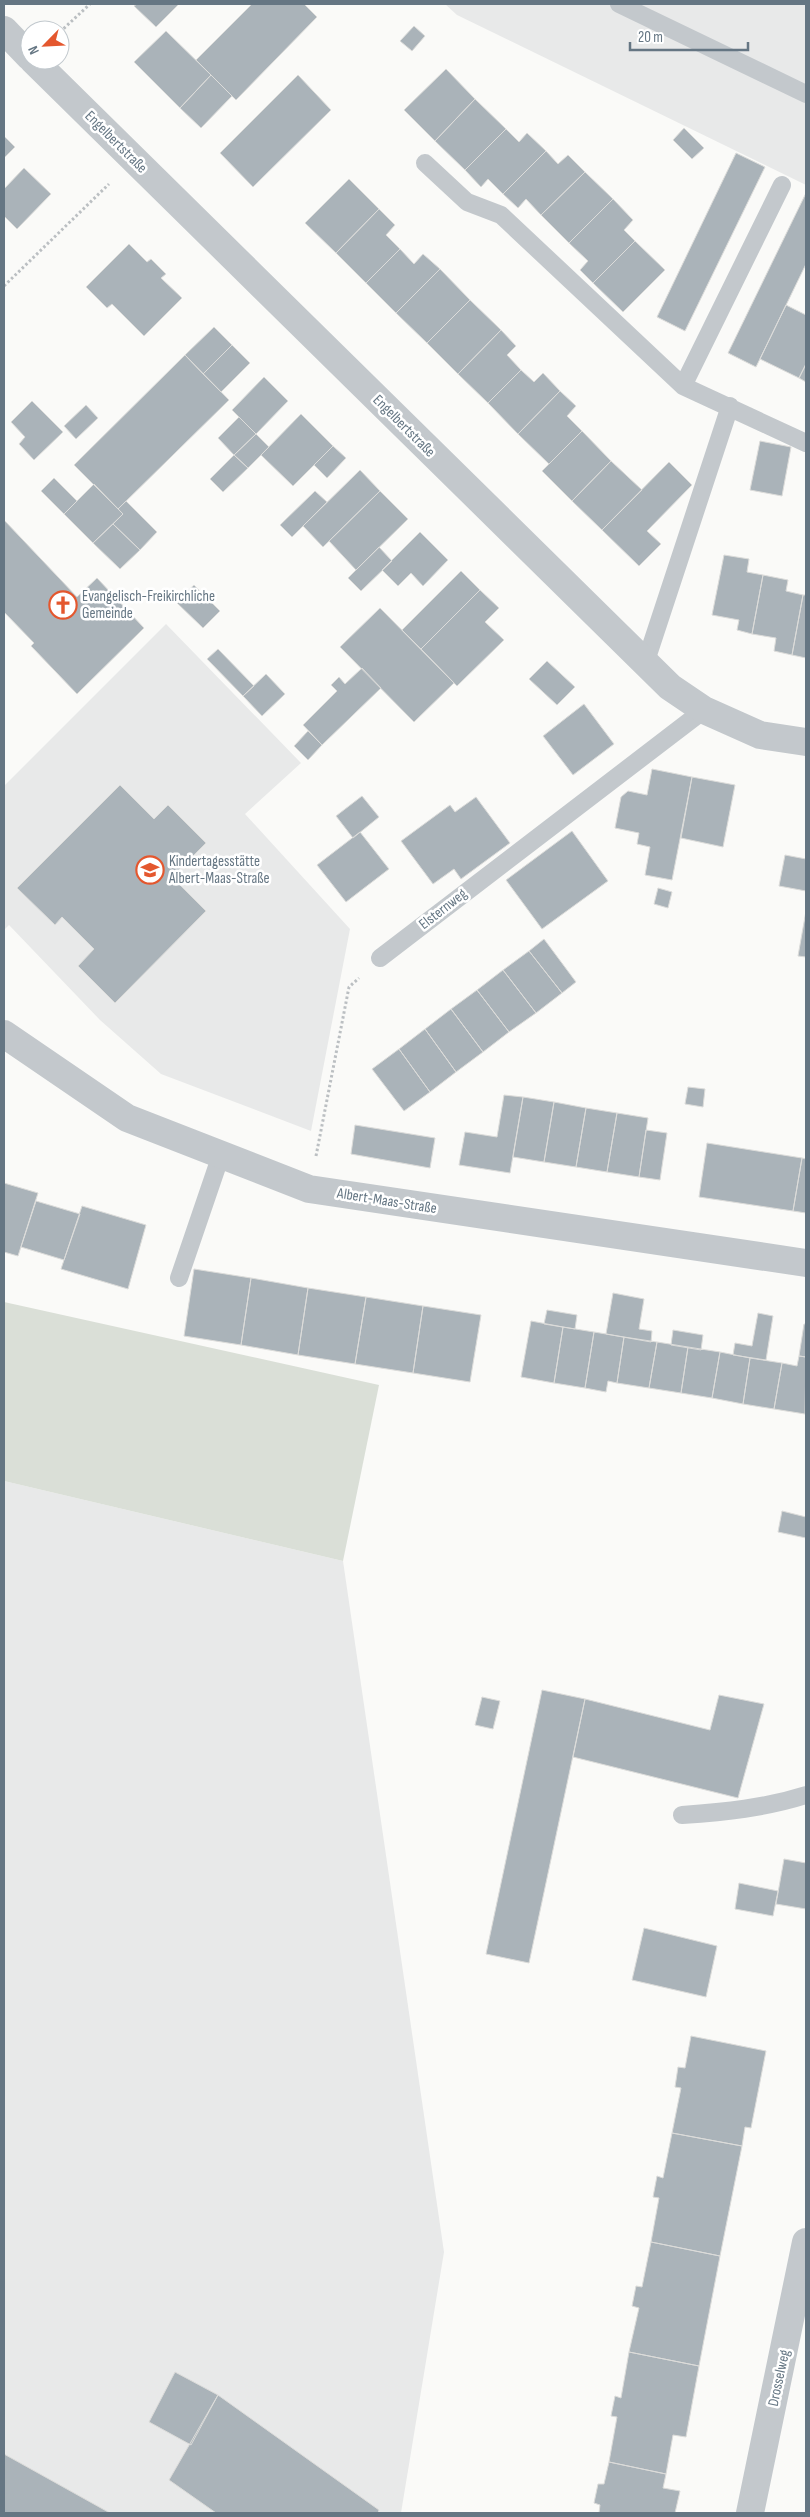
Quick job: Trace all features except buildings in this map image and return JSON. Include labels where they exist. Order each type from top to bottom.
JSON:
[{"type":"street","points":[[4,30],[20,46]]},
{"type":"street","name":"Engelbertstraße","points":[[44,70],[644,664],[670,687],[704,710],[760,735],[806,742]]},
{"type":"street","name":"Albert-Maas-Straße","points":[[4,1034],[127,1118],[309,1189],[806,1263]]},
{"type":"street","name":"Drosselweg","points":[[750,2513],[806,2242]]},
{"type":"lane","points":[[618,4],[806,94]]},
{"type":"lane","points":[[425,163],[467,202],[502,215],[684,386],[806,443]]},
{"type":"lane","points":[[684,386],[782,185]]},
{"type":"lane","points":[[644,664],[730,406]]},
{"type":"lane","name":"Elsternweg","points":[[380,958],[704,710]]},
{"type":"lane","points":[[179,1278],[222,1155]]},
{"type":"lane","points":[[682,1815],[738,1811],[778,1804],[806,1795]]},
{"type":"path","points":[[70,23],[90,4]]},
{"type":"path","points":[[4,286],[134,159]]},
{"type":"path","points":[[309,1189],[349,987],[380,958]]},
{"type":"shaded area","points":[[445,4],[806,4],[806,185],[457,15]]},
{"type":"shaded area","name":"Kindertagesstätte Albert-Maas-Straße","points":[[166,624],[301,763],[245,814],[350,929],[311,1131],[161,1074],[100,1020],[9,925],[4,930],[4,786]]},
{"type":"shaded area","points":[[4,1302],[379,1385],[343,1561],[4,1481]]},
{"type":"shaded area","points":[[4,1481],[343,1561],[444,2252],[401,2513],[4,2513]]},
{"type":"place","name":"Evangelisch-Freikirchliche Gemeinde","points":[[63,605]]},
{"type":"place","name":"Kindertagesstätte Albert-Maas-Straße","points":[[150,870]]}]
